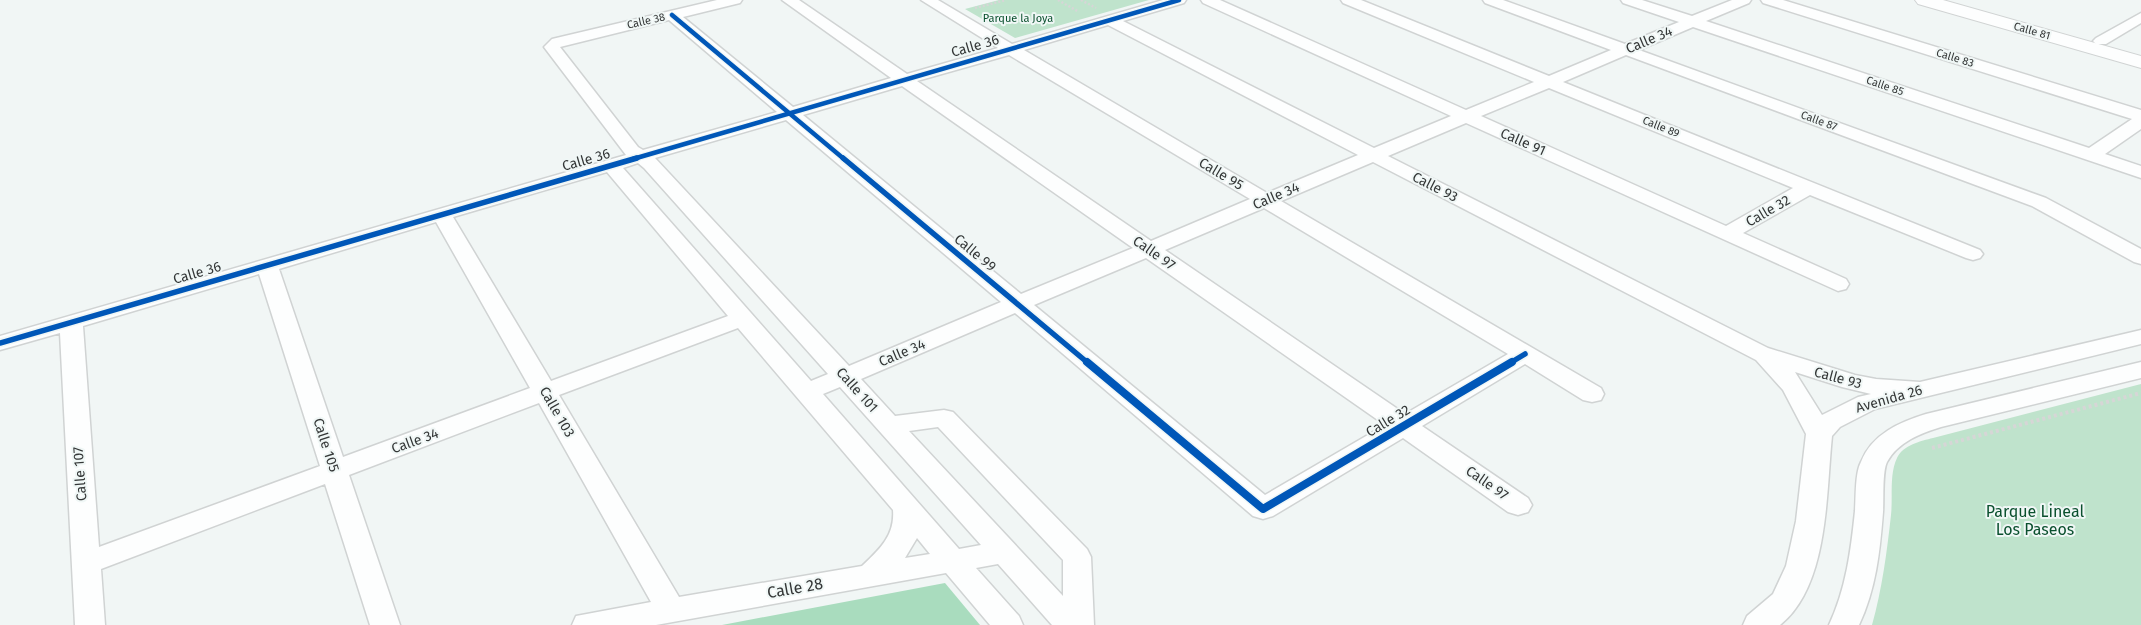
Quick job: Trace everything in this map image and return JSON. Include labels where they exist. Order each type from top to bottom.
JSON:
[{"type":"main road","name":"Calle 81","points":[[1924,0],[2141,62]]},
{"type":"main road","name":"Calle 81","points":[[1956,0],[2141,52]]},
{"type":"street","name":"Calle 38","points":[[557,42],[735,0]]},
{"type":"street","name":"Calle 97","points":[[789,0],[1518,505]]},
{"type":"street","name":"Calle 95","points":[[928,0],[1592,394]]},
{"type":"street","name":"Calle 36","points":[[0,343],[1010,49],[1106,13],[1179,0]]},
{"type":"street","name":"Calle 91","points":[[1208,0],[1838,284]]},
{"type":"street","name":"Calle 89","points":[[1348,0],[1973,254]]},
{"type":"street","name":"Calle 87","points":[[1490,0],[2039,202],[2141,258]]},
{"type":"street","name":"Calle 85","points":[[1628,0],[2141,172]]},
{"type":"street","name":"Calle 34","points":[[807,392],[1744,0]]},
{"type":"street","name":"Calle 83","points":[[1768,0],[2141,116]]},
{"type":"street","name":"Calle 93","points":[[1106,13],[1374,155],[1760,353],[1851,382],[1876,387],[1919,390]]},
{"type":"street","name":"Calle 99","points":[[672,15],[1263,510]]},
{"type":"street","points":[[2101,40],[2141,17]]},
{"type":"street","name":"Calle 101","points":[[557,42],[552,47],[632,151],[651,164],[1071,625]]},
{"type":"street","points":[[2091,155],[2141,121]]},
{"type":"street","points":[[610,165],[1008,625]]},
{"type":"street","name":"Calle 32","points":[[1727,234],[1809,187]]},
{"type":"street","name":"Calle 103","points":[[442,214],[672,610]]},
{"type":"street","name":"Calle 105","points":[[267,265],[385,625]]},
{"type":"street","name":"Calle 34","points":[[86,563],[743,318]]},
{"type":"street","name":"Calle 107","points":[[71,323],[90,625]]},
{"type":"street","name":"Avenida 26","points":[[1819,434],[1831,422],[1854,408],[1867,403],[2141,337]]},
{"type":"street","name":"Calle 93","points":[[1760,353],[1785,373],[1799,393],[1819,434]]},
{"type":"street","name":"Calle 32","points":[[1263,510],[1525,354]]},
{"type":"street","points":[[1844,625],[1851,612],[1860,575],[1873,463],[1892,439],[1906,429],[1935,420],[2141,370]]},
{"type":"street","points":[[889,425],[944,418],[1077,556],[1079,625]]},
{"type":"street","points":[[1758,625],[1784,604],[1795,583],[1806,550],[1819,434]]},
{"type":"street","points":[[871,575],[893,553],[903,536],[909,520],[906,507]]},
{"type":"street","name":"Calle 28","points":[[587,625],[1004,552]]},
{"type":"path","points":[[981,12],[974,8],[1006,0]]},
{"type":"path","points":[[1058,0],[1084,15]]},
{"type":"path","points":[[1088,10],[1106,13]]},
{"type":"path","points":[[1071,15],[1080,12]]},
{"type":"path","points":[[1932,448],[2141,393]]},
{"type":"green space","name":"Parque la Joya","points":[[999,0],[1149,0],[1015,38],[965,9]]},
{"type":"green space","name":"Parque Lineal Los Paseos","points":[[2141,384],[2141,625],[1872,625],[1886,556],[1891,515],[1893,472],[1897,458],[1903,450],[1923,441]]},
{"type":"green space","points":[[945,583],[980,625],[722,625]]},
{"type":"cycle path","points":[[0,343],[1179,0]]},
{"type":"cycle path","points":[[672,15],[1263,509],[1525,354]]}]
